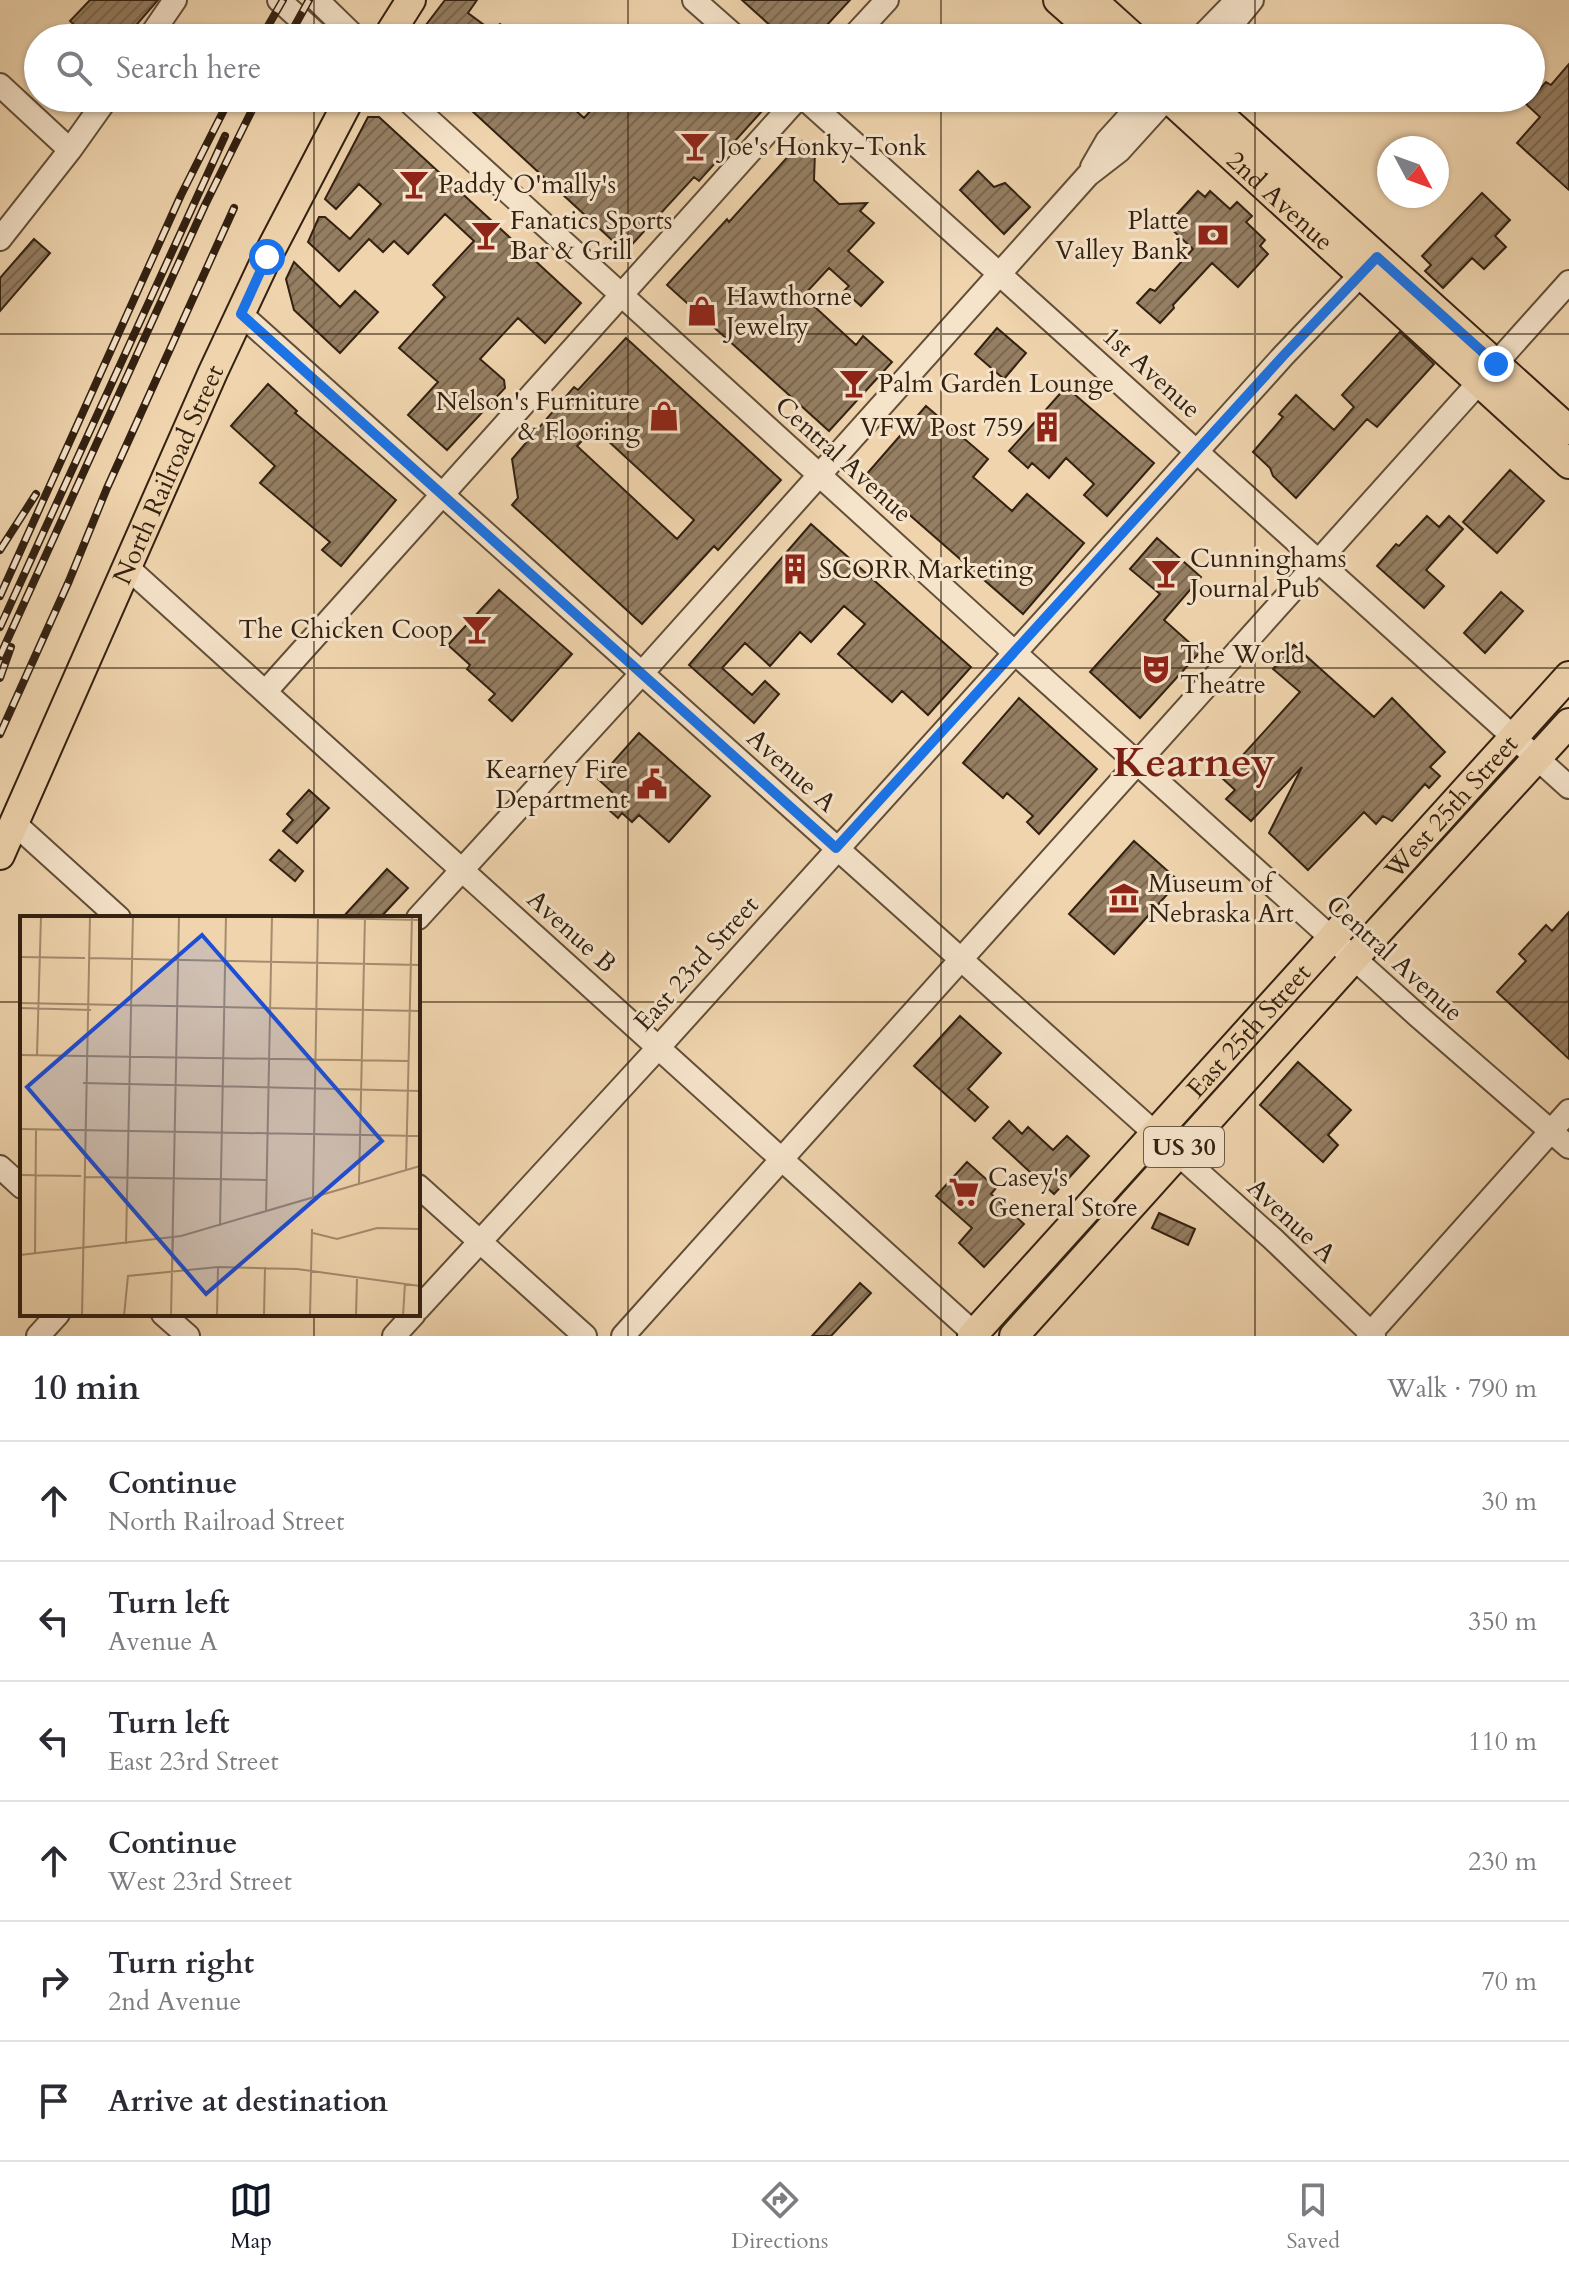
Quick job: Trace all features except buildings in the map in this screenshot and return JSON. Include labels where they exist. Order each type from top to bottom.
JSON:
[{"type":"main road","points":[[396,24],[411,0]]},
{"type":"main road","points":[[1058,0],[1085,24]]},
{"type":"main road","points":[[1092,0],[1119,24]]},
{"type":"main road","name":"North Railroad Street","points":[[0,855],[267,257],[343,112]]},
{"type":"main road","name":"2nd Avenue","points":[[1185,112],[1369,266],[1488,373],[1569,464]]},
{"type":"main road","name":"2nd Avenue","points":[[1215,112],[1369,266]]},
{"type":"main road","name":"2nd Avenue","points":[[1488,373],[1569,430]]},
{"type":"main road","name":"West 25th Street","points":[[1331,938],[1569,676]]},
{"type":"main road","name":"West 25th Street","points":[[1354,958],[1569,723]]},
{"type":"main road","name":"East 25th Street","points":[[975,1335],[1331,938]]},
{"type":"main road","name":"East 25th Street","points":[[1014,1336],[1354,958]]},
{"type":"street","points":[[159,24],[175,0]]},
{"type":"street","points":[[279,0],[306,24]]},
{"type":"street","points":[[317,0],[342,24]]},
{"type":"street","points":[[694,0],[721,24]]},
{"type":"street","points":[[865,24],[887,0]]},
{"type":"street","points":[[1214,24],[1237,0]]},
{"type":"street","points":[[1232,24],[1252,0]]},
{"type":"street","points":[[0,85],[24,107]]},
{"type":"street","points":[[29,112],[70,150]]},
{"type":"street","points":[[0,239],[97,112]]},
{"type":"street","name":"Central Avenue","points":[[420,112],[1331,938],[1569,1147]]},
{"type":"street","points":[[266,691],[620,294],[788,112]]},
{"type":"street","name":"1st Avenue","points":[[817,112],[1320,560],[1569,787]]},
{"type":"street","points":[[1088,175],[1098,153],[1134,112]]},
{"type":"street","points":[[420,916],[1088,175],[1119,151],[1155,112]]},
{"type":"street","name":"East 23rd Street","points":[[420,1307],[658,1048],[1197,450],[1369,266]]},
{"type":"street","points":[[623,1336],[1569,282]]},
{"type":"street","name":"Avenue A","points":[[241,314],[1273,1239],[1371,1335]]},
{"type":"street","name":"Avenue B","points":[[128,568],[975,1335]]},
{"type":"street","points":[[14,823],[117,916]]},
{"type":"street","points":[[1371,1335],[1569,1111]]},
{"type":"street","points":[[0,1167],[20,1185]]},
{"type":"street","points":[[420,1188],[585,1336]]},
{"type":"street","points":[[38,1336],[56,1316]]},
{"type":"street","points":[[165,1316],[188,1336]]},
{"type":"street","points":[[394,1336],[412,1316]]},
{"type":"railway","points":[[269,24],[283,0]]},
{"type":"railway","points":[[296,24],[309,0]]},
{"type":"railway","points":[[0,596],[181,195],[223,112]]},
{"type":"railway","points":[[0,656],[205,205],[251,112]]},
{"type":"railway","points":[[0,627],[225,136]]},
{"type":"railway","points":[[0,734],[234,208]]},
{"type":"railway","points":[[0,550],[36,494]]},
{"type":"railway","points":[[0,678],[11,647]]},
{"type":"place","name":"Joe's Honky-Tonk","points":[[695,146]]},
{"type":"place","name":"Paddy O'mally's","points":[[414,184]]},
{"type":"place","name":"Fanatics Sports Bar & Grill","points":[[486,235]]},
{"type":"place","name":"Platte Valley Bank","points":[[1213,235]]},
{"type":"place","name":"Hawthorne Jewelry","points":[[702,311]]},
{"type":"place","name":"Palm Garden Lounge","points":[[854,383]]},
{"type":"place","name":"Nelson's Furniture & Flooring","points":[[664,416]]},
{"type":"place","name":"VFW Post 759","points":[[1047,427]]},
{"type":"place","name":"SCORR Marketing","points":[[795,569]]},
{"type":"place","name":"Cunninghams Journal Pub","points":[[1166,573]]},
{"type":"place","name":"The Chicken Coop","points":[[477,629]]},
{"type":"place","name":"The World Theatre","points":[[1156,669]]},
{"type":"place","name":"Kearney Fire Department","points":[[652,784]]},
{"type":"place","name":"Museum of Nebraska Art","points":[[1124,898]]},
{"type":"place","name":"Casey's General Store","points":[[964,1192]]},
{"type":"district","name":"Kearney","points":[[1194,761]]},
{"type":"route","points":[[267,257],[241,314],[836,848],[1284,355],[1377,257],[1496,364]]}]
